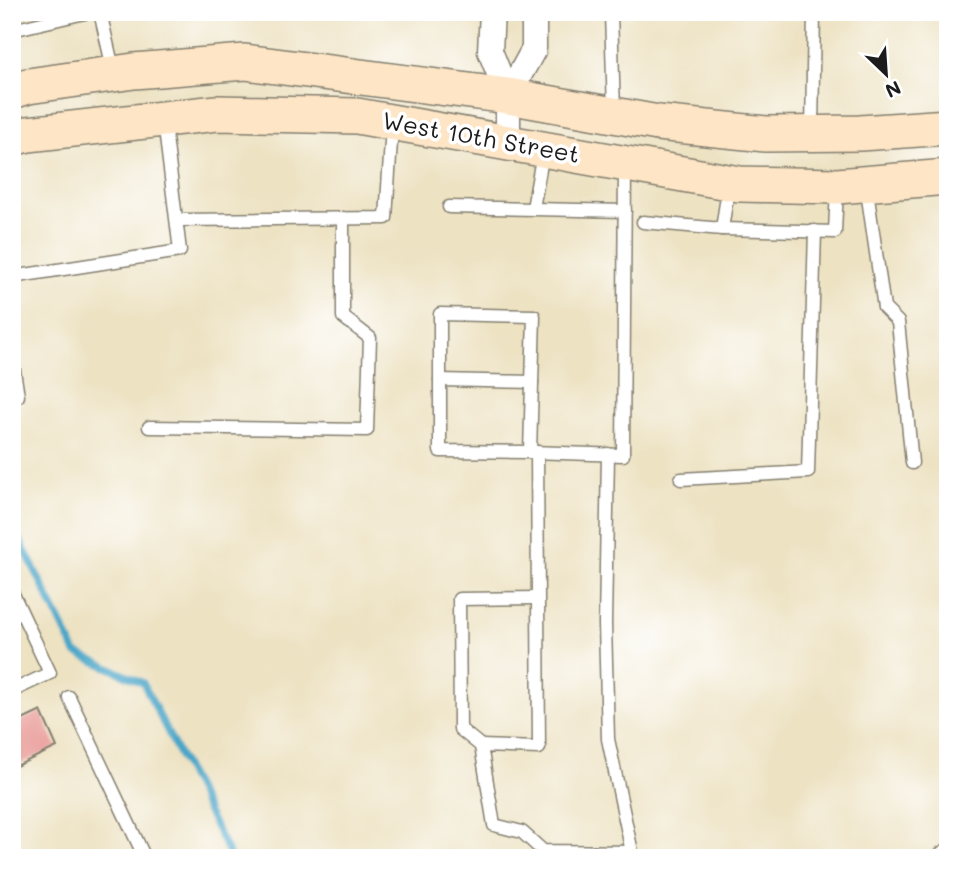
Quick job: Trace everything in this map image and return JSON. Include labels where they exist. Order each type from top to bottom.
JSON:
[{"type":"main road","name":"West 10th Street","points":[[12,91],[28,86],[114,74],[246,62],[508,96],[658,123],[766,134],[860,133],[948,127]]},
{"type":"main road","name":"West 10th Street","points":[[12,138],[27,134],[217,113],[357,116],[729,183],[852,185],[948,177]]},
{"type":"street","points":[[492,12],[490,51],[508,96],[508,142]]},
{"type":"street","points":[[508,96],[534,49],[534,12]]},
{"type":"lane","points":[[12,30],[89,12]]},
{"type":"lane","points":[[100,12],[114,74]]},
{"type":"lane","points":[[611,12],[614,116]]},
{"type":"lane","points":[[812,134],[814,12]]},
{"type":"lane","points":[[12,277],[180,251],[164,118]]},
{"type":"lane","points":[[178,220],[386,218],[392,122]]},
{"type":"lane","points":[[534,208],[544,148]]},
{"type":"lane","points":[[537,598],[459,599],[460,729],[481,746],[539,748],[537,598],[534,452],[532,382],[534,316],[440,314],[440,451],[534,452],[623,455],[625,163]]},
{"type":"lane","points":[[722,229],[729,183]]},
{"type":"lane","points":[[643,222],[722,229],[835,232],[852,185]]},
{"type":"lane","points":[[852,185],[884,308],[898,323],[912,463]]},
{"type":"lane","points":[[449,207],[625,211]]},
{"type":"lane","points":[[149,427],[366,430],[370,338],[343,317],[343,218]]},
{"type":"lane","points":[[681,479],[808,472],[815,231]]},
{"type":"lane","points":[[12,358],[18,396],[12,397]]},
{"type":"lane","points":[[440,380],[532,382]]},
{"type":"lane","points":[[481,746],[494,825],[522,832],[543,851],[632,852],[608,739],[605,624],[608,454]]},
{"type":"lane","points":[[12,592],[50,673],[12,691]]},
{"type":"lane","points":[[69,697],[145,858]]},
{"type":"building","points":[[41,711],[57,747],[12,768],[12,725]]},
{"type":"waterway","points":[[12,524],[76,653],[143,683],[231,858]]}]
